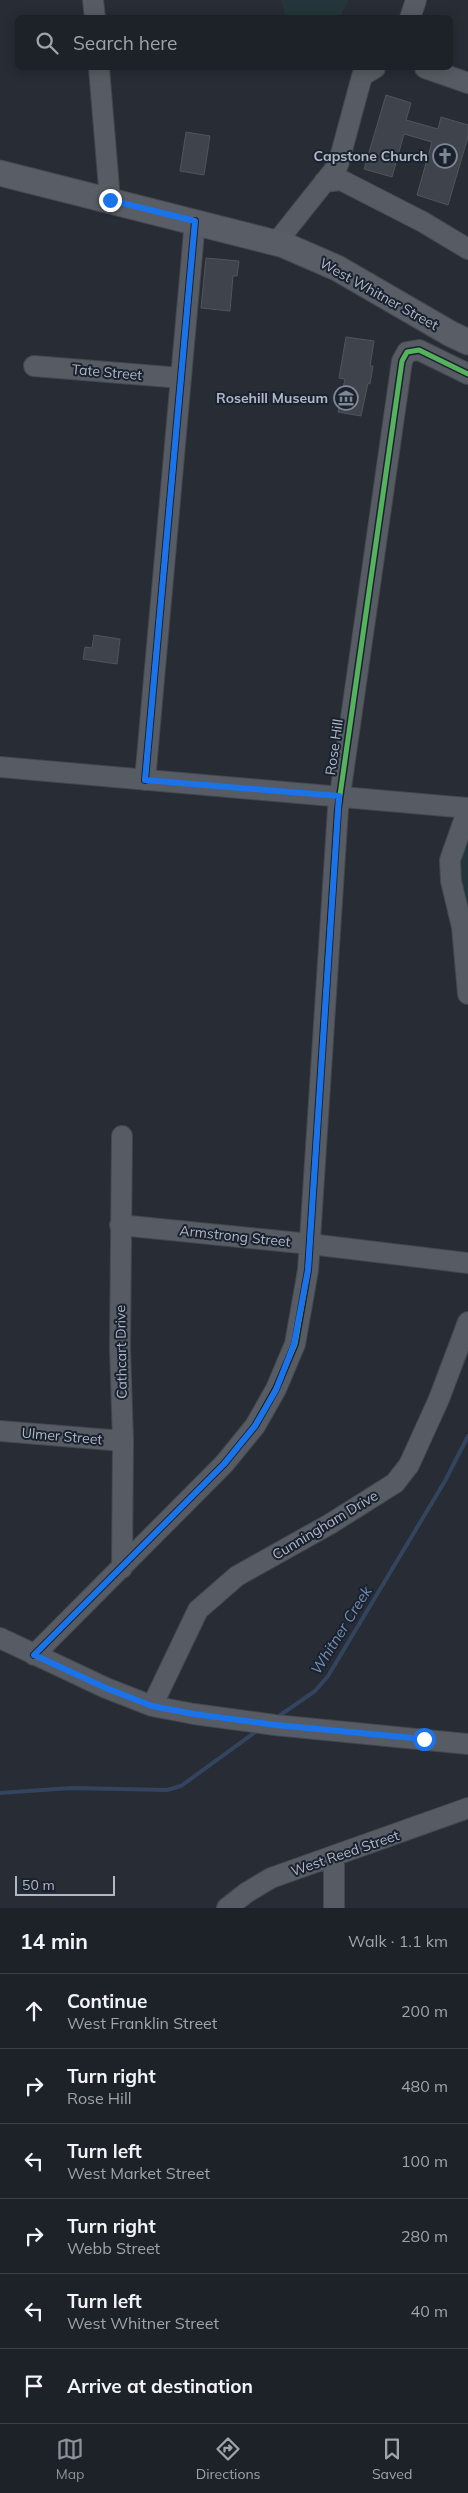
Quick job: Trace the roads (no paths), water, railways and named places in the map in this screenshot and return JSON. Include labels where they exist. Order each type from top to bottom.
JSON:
[{"type":"main road","name":"West Whitner Street","points":[[0,173],[276,243],[337,268],[468,342]]},
{"type":"street","points":[[93,0],[95,15]]},
{"type":"street","points":[[411,15],[416,0]]},
{"type":"street","points":[[99,70],[110,200]]},
{"type":"street","points":[[276,243],[338,165],[362,76],[372,70]]},
{"type":"street","points":[[431,70],[468,82]]},
{"type":"street","points":[[324,182],[341,180],[423,222],[468,249]]},
{"type":"street","points":[[145,780],[195,221]]},
{"type":"street","name":"Rose Hill","points":[[34,1655],[224,1464],[255,1426],[276,1390],[294,1344],[308,1270],[339,796],[402,361],[407,352],[419,350],[468,374]]},
{"type":"street","name":"Tate Street","points":[[34,366],[181,378]]},
{"type":"street","points":[[0,767],[468,808],[450,860],[451,881],[462,927],[468,994]]},
{"type":"street","name":"Cathcart Drive","points":[[122,1136],[120,1225],[120,1348],[123,1441],[122,1568]]},
{"type":"street","name":"Armstrong Street","points":[[120,1225],[310,1244],[468,1263]]},
{"type":"street","name":"Cunningham Drive","points":[[152,1706],[198,1610],[238,1576],[330,1524],[395,1483],[413,1456],[439,1399],[468,1322]]},
{"type":"street","name":"Ulmer Street","points":[[0,1431],[123,1441]]},
{"type":"street","points":[[0,1638],[106,1688],[152,1706],[249,1722],[468,1744]]},
{"type":"street","name":"West Reed Street","points":[[227,1908],[246,1893],[271,1878],[468,1808]]},
{"type":"street","points":[[334,1857],[334,1908]]},
{"type":"waterway","name":"Whitner Creek","points":[[276,1718],[315,1691],[328,1676],[445,1481],[468,1436]]},
{"type":"waterway","name":"Whitner Creek","points":[[0,1793],[71,1788],[167,1790],[181,1786],[258,1730]]},
{"type":"place","name":"Capstone Church","points":[[445,156]]},
{"type":"place","name":"Rosehill Museum","points":[[346,398]]}]
